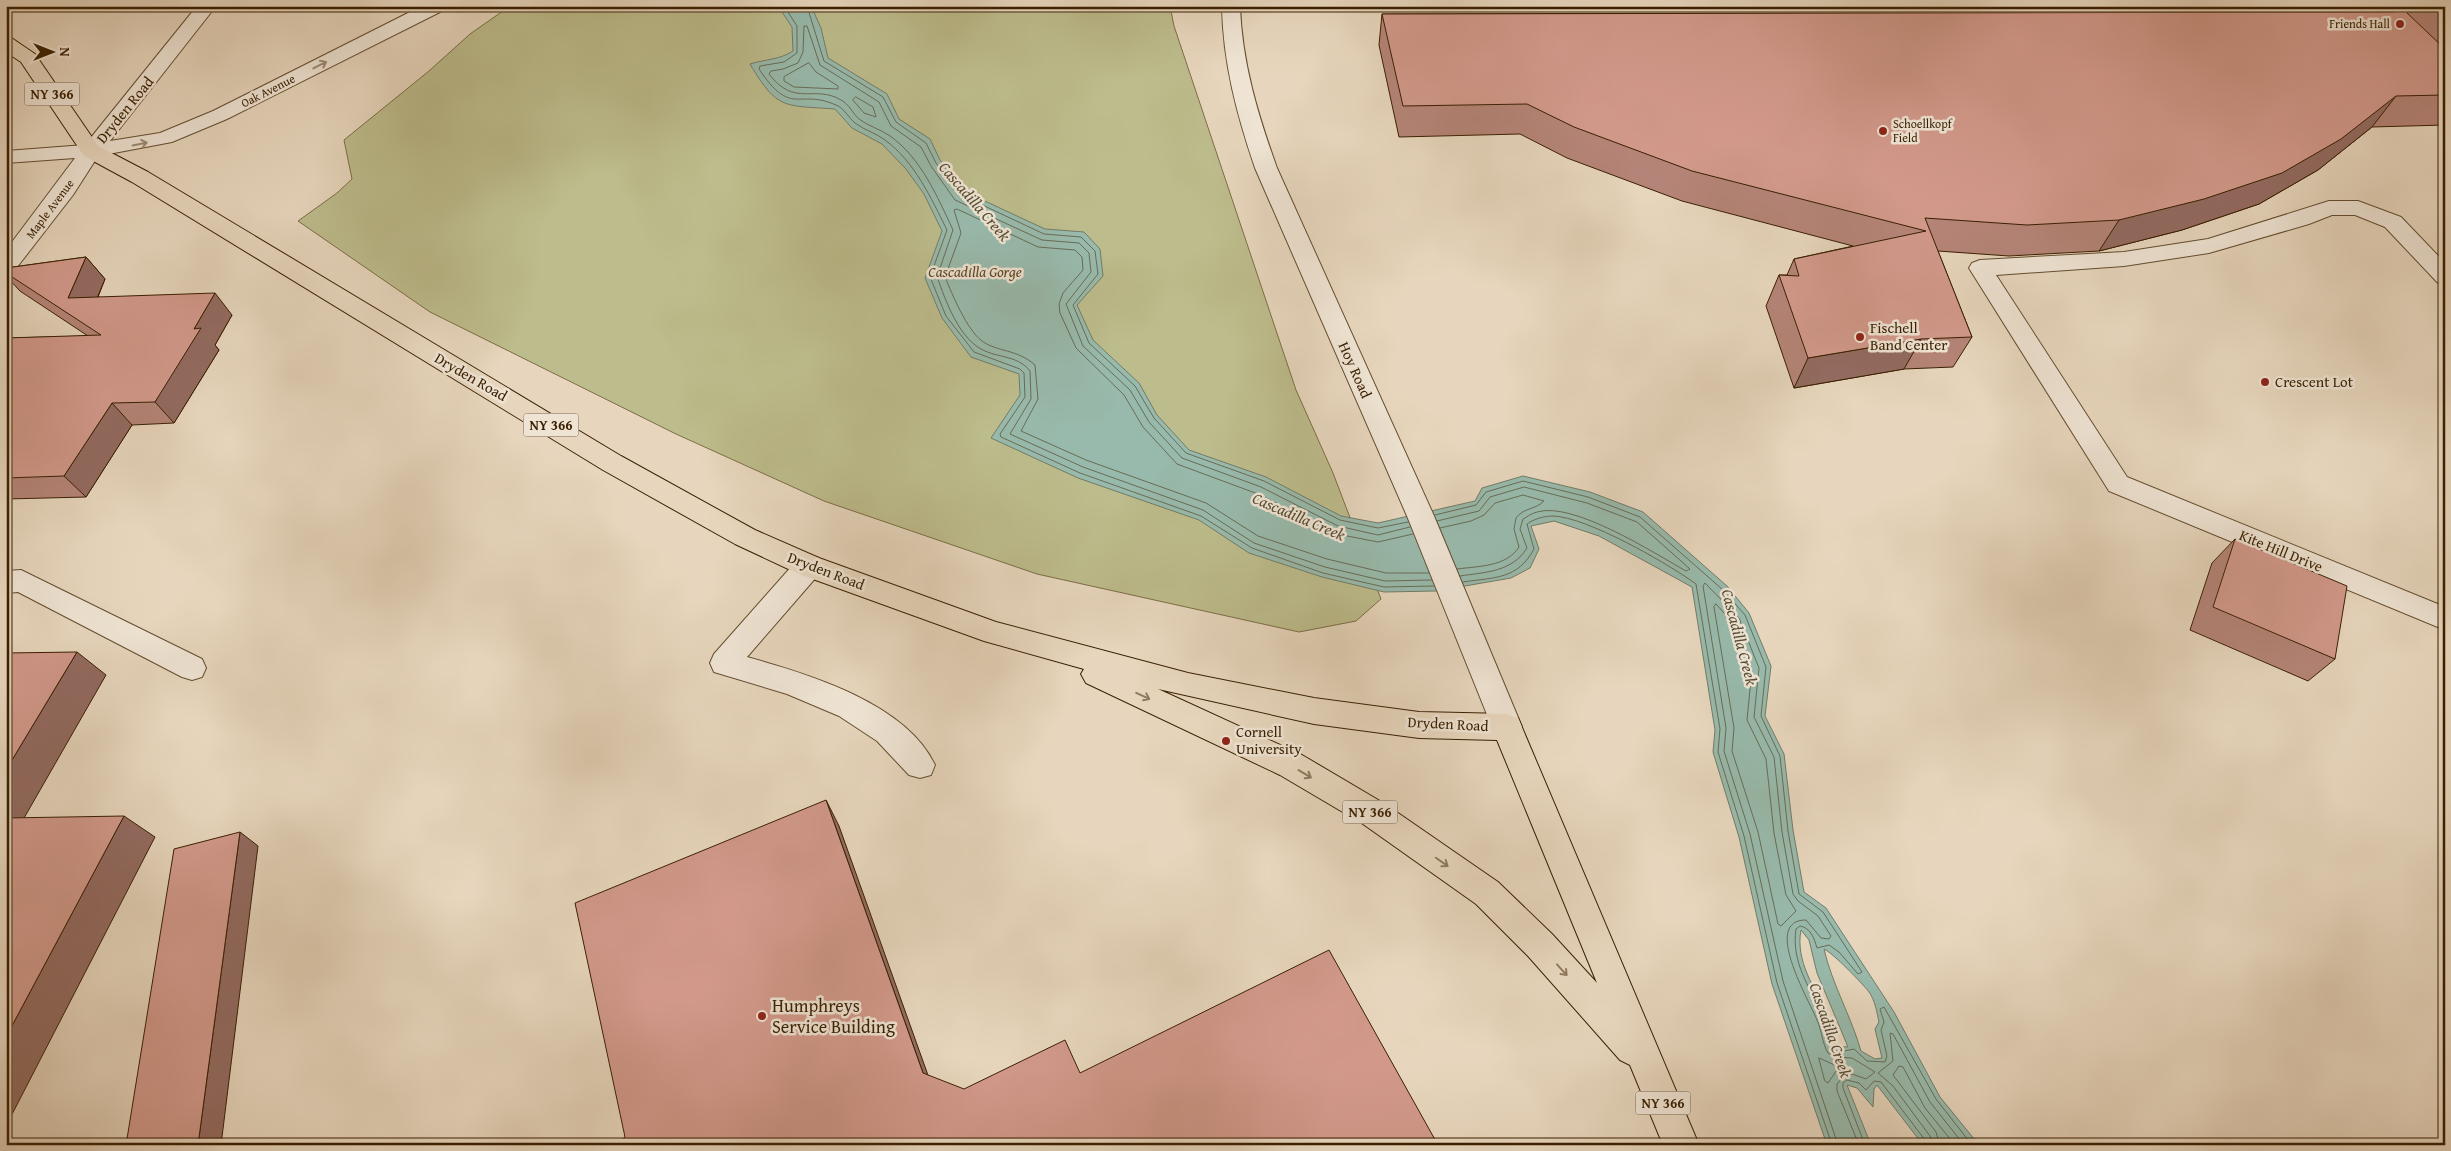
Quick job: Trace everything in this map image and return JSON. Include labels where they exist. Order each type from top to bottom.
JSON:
[{"type":"main road","name":"NY 366","points":[[6,43],[28,58],[91,151]]},
{"type":"main road","name":"Dryden Road","points":[[91,151],[140,177],[612,463],[745,537],[808,566],[1035,646],[1188,684],[1314,711],[1419,725],[1507,727],[1681,1145]]},
{"type":"main road","name":"Dryden Road","points":[[1035,646],[1291,765],[1374,814],[1487,893],[1540,946],[1645,1062]]},
{"type":"street","name":"Dryden Road","points":[[91,151],[207,6]]},
{"type":"street","name":"Oak Avenue","points":[[6,157],[91,151],[165,138],[186,130],[437,6]]},
{"type":"street","name":"Hoy Road","points":[[1231,6],[1234,43],[1241,84],[1250,124],[1266,168],[1395,459],[1468,629],[1507,727]]},
{"type":"street","name":"Maple Avenue","points":[[6,266],[65,190],[91,151]]},
{"type":"street","name":"Kite Hill Drive","points":[[2445,277],[2393,222],[2358,208],[2329,208],[2301,219],[2209,246],[2124,259],[1980,268],[2118,484],[2445,619]]},
{"type":"street","points":[[808,566],[724,663],[790,681],[841,701],[890,733],[920,765]]},
{"type":"street","points":[[11,589],[192,668]]},
{"type":"green space","name":"Cascadilla Gorge","points":[[510,6],[1170,6],[1174,26],[1296,390],[1333,473],[1381,599],[1356,621],[1299,632],[1037,574],[824,501],[676,434],[430,312],[298,221],[337,193],[352,179],[344,140],[429,71],[470,34]]},
{"type":"water","name":"Cascadilla Creek","points":[[778,6],[811,6],[821,28],[828,58],[887,94],[899,119],[930,139],[940,160],[961,190],[1045,229],[1084,232],[1100,249],[1103,276],[1077,305],[1093,340],[1139,383],[1157,415],[1189,450],[1266,477],[1341,516],[1378,523],[1475,501],[1482,488],[1523,476],[1590,492],[1643,512],[1727,586],[1749,613],[1771,666],[1765,716],[1784,754],[1793,830],[1804,892],[1826,908],[1894,1012],[1940,1097],[1979,1145],[1923,1145],[1877,1085],[1874,1089],[1873,1107],[1857,1088],[1847,1085],[1871,1145],[1827,1145],[1772,984],[1739,837],[1713,752],[1715,730],[1692,587],[1599,536],[1554,521],[1531,526],[1539,549],[1530,568],[1511,578],[1436,591],[1384,592],[1322,577],[1249,553],[1199,520],[1078,478],[991,438],[1020,395],[1019,374],[971,357],[942,318],[925,278],[942,231],[924,194],[906,169],[882,144],[852,128],[835,109],[804,107],[784,103],[768,90],[750,64],[777,58],[793,51],[792,27]],"holes":[[[1801,930],[1809,940],[1817,973],[1848,1047],[1836,1046],[1829,1019],[1807,974],[1801,953]],[[1824,949],[1834,956],[1871,995],[1879,1022],[1875,1029],[1882,1058],[1875,1059],[1861,1051],[1827,962]]]},
{"type":"building","name":"Schoellkopf Field","points":[[2388,6],[2445,6],[2445,12],[2406,12],[2445,49],[2445,95],[2396,96],[2341,139],[2282,173],[2204,199],[2119,220],[2027,225],[1925,218],[1972,337],[1921,339],[1808,358],[1779,275],[1799,276],[1794,259],[1926,231],[1692,171],[1574,127],[1527,104],[1403,106],[1382,14],[2394,12]]},
{"type":"building","points":[[86,257],[68,298],[215,293],[194,329],[201,328],[155,402],[112,403],[64,476],[6,478],[6,338],[101,335],[6,273],[6,268]]},
{"type":"building","points":[[2235,539],[2347,586],[2335,659],[2213,607]]},
{"type":"building","points":[[77,652],[6,770],[6,653]]},
{"type":"building","name":"Humphreys Service Building","points":[[826,800],[923,1073],[964,1089],[1065,1040],[1080,1073],[1329,950],[1438,1145],[618,1145],[625,1137],[575,903]]},
{"type":"building","points":[[124,816],[6,1037],[6,818]]},
{"type":"building","points":[[240,832],[198,1145],[126,1145],[174,849]]},
{"type":"place","name":"Friends Hall","points":[[2400,24]]},
{"type":"place","name":"Schoellkopf Field","points":[[1883,131]]},
{"type":"place","name":"Fischell Band Center","points":[[1860,337]]},
{"type":"place","name":"Crescent Lot","points":[[2265,382]]},
{"type":"place","name":"Cornell University","points":[[1226,741]]},
{"type":"place","name":"Humphreys Service Building","points":[[762,1016]]}]
